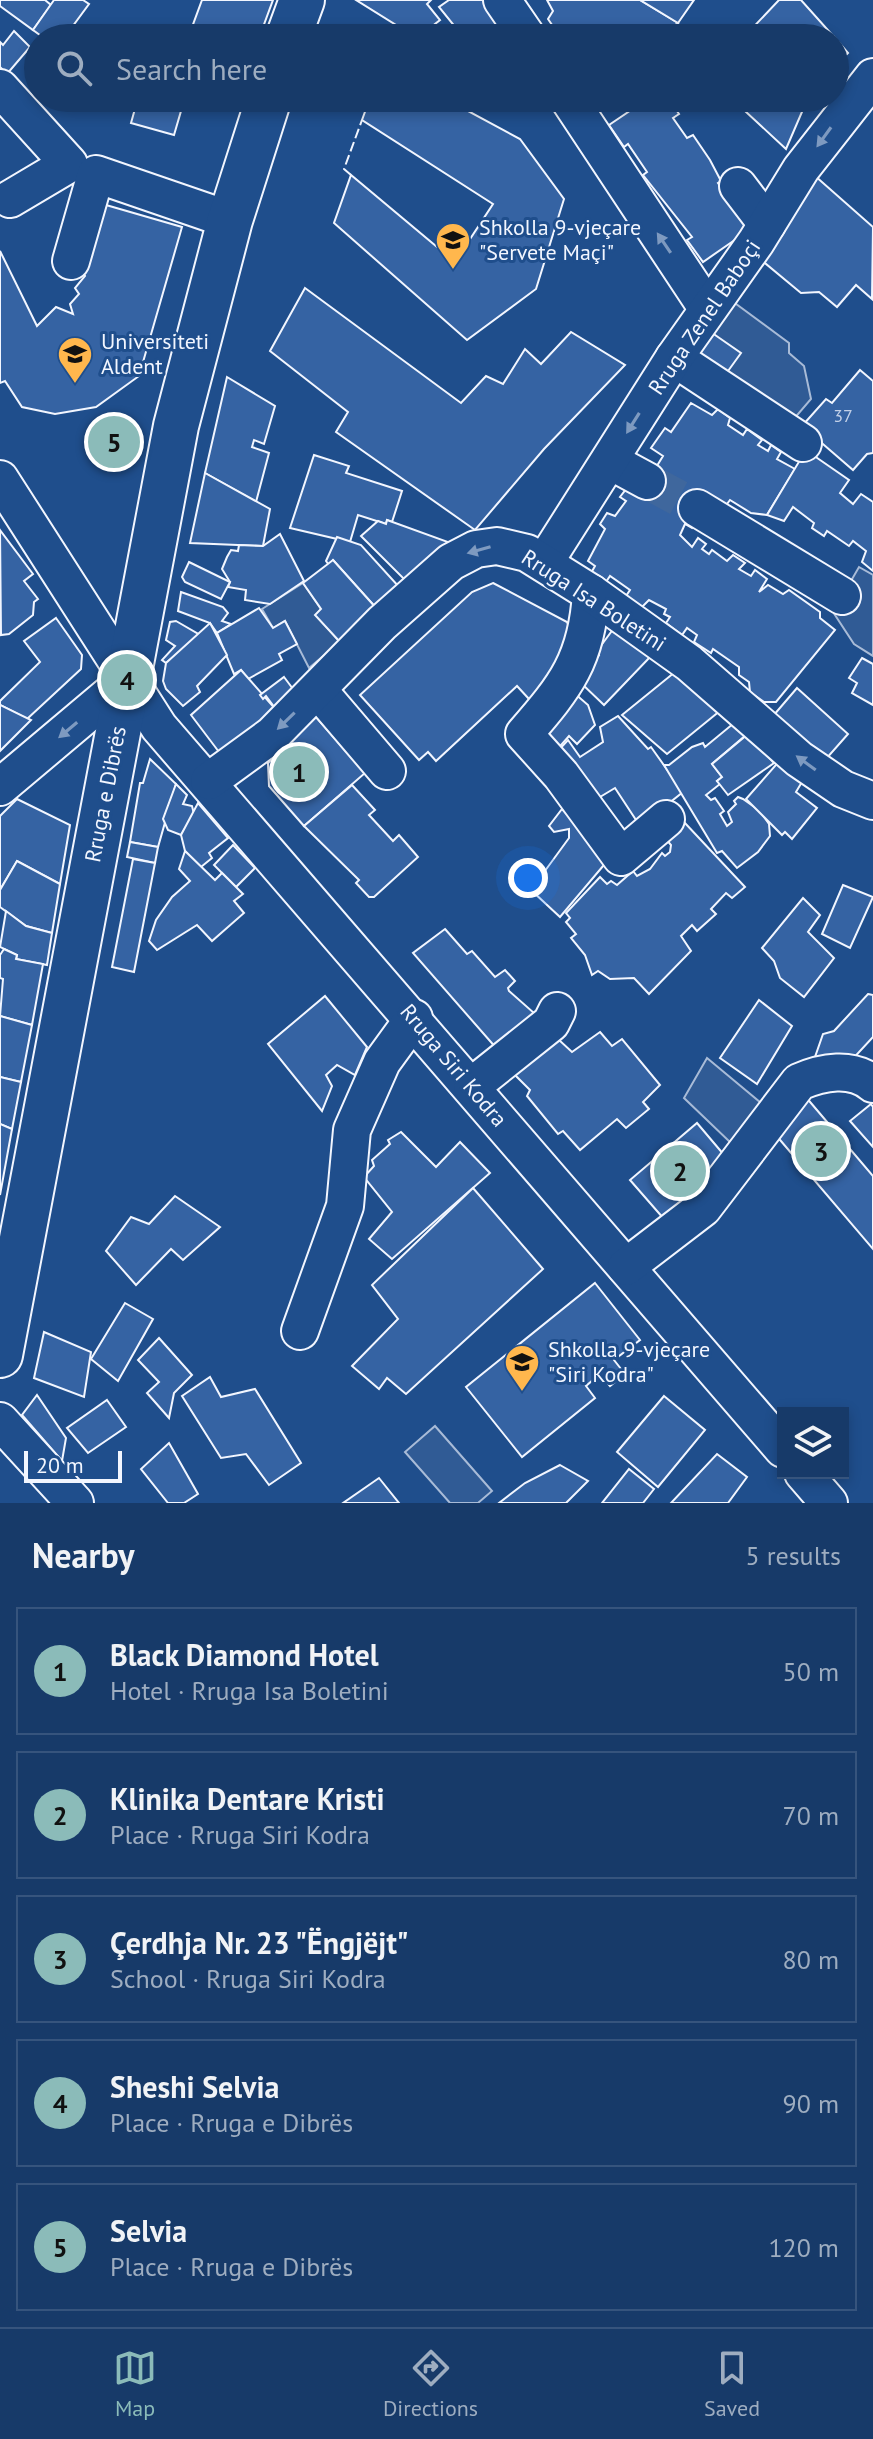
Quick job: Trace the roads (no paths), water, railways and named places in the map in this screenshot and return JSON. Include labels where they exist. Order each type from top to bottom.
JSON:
[{"type":"main road","points":[[293,24],[302,0]]},
{"type":"main road","name":"Rruga e Dibrës","points":[[0,1355],[176,426],[230,220],[265,112]]},
{"type":"street","points":[[502,0],[518,24]]},
{"type":"street","name":"Rruga Zenel Baboçi","points":[[849,106],[873,77]]},
{"type":"street","points":[[0,88],[69,164],[10,199]]},
{"type":"street","points":[[577,112],[707,308]]},
{"type":"street","name":"Rruga Zenel Baboçi","points":[[544,563],[707,308],[844,112]]},
{"type":"street","points":[[71,261],[96,174],[230,220]]},
{"type":"street","points":[[738,186],[767,224]]},
{"type":"street","points":[[674,358],[803,443]]},
{"type":"street","points":[[610,461],[647,481]]},
{"type":"street","name":"Rruga Siri Kodra","points":[[0,479],[83,604],[127,680],[159,727],[414,1018],[777,1442]]},
{"type":"street","points":[[697,508],[842,596]]},
{"type":"street","name":"Rruga Isa Boletini","points":[[209,781],[272,735],[415,593],[464,555],[497,546],[515,548],[591,593],[689,663],[799,759],[843,789],[873,801]]},
{"type":"street","points":[[591,593],[588,631],[572,675],[524,734],[561,775],[621,857],[666,819]]},
{"type":"street","points":[[0,787],[127,680]]},
{"type":"street","points":[[318,690],[387,771]]},
{"type":"street","points":[[472,1086],[551,1023],[557,1011]]},
{"type":"street","points":[[300,1331],[345,1206],[352,1130],[382,1062],[414,1018]]},
{"type":"street","points":[[626,1267],[703,1208],[799,1082],[818,1074],[838,1072],[867,1078],[873,1084]]},
{"type":"street","points":[[0,1421],[75,1503]]},
{"type":"street","points":[[808,1479],[829,1503]]},
{"type":"tunnel","points":[[647,481],[697,508]]},
{"type":"place","name":"Shkolla 9-vjeçare \"Servete Maçi\"","points":[[453,271]]},
{"type":"place","name":"Universiteti Aldent","points":[[75,385]]},
{"type":"place","name":"Selvia","points":[[114,442]]},
{"type":"place","name":"Sheshi Selvia","points":[[127,680]]},
{"type":"place","name":"Black Diamond Hotel","points":[[299,772]]},
{"type":"place","name":"Çerdhja Nr. 23 \"Ëngjëjt\"","points":[[821,1151]]},
{"type":"place","name":"Klinika Dentare Kristi","points":[[680,1171]]},
{"type":"place","name":"Shkolla 9-vjeçare \"Siri Kodra\"","points":[[522,1393]]}]
